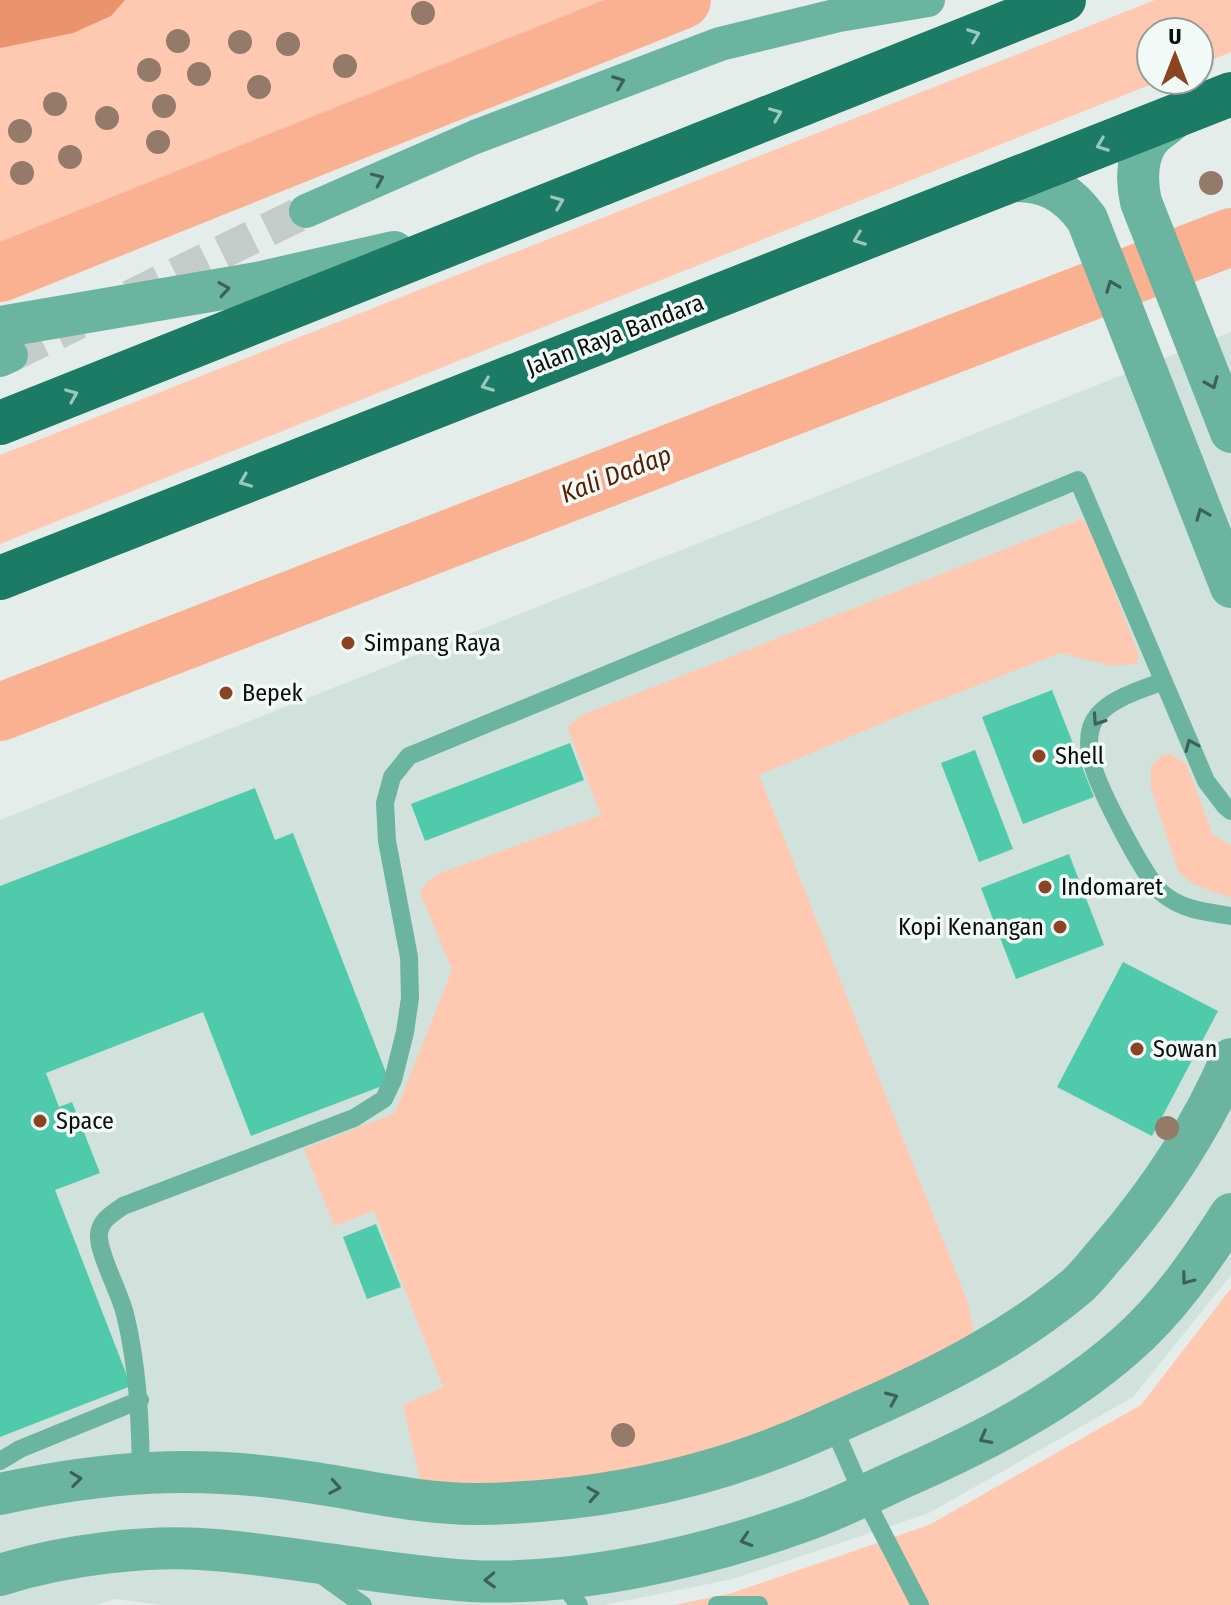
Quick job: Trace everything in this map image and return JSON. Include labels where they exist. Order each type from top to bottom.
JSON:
[{"type":"main road","points":[[0,423],[1064,0]]},
{"type":"main road","name":"Jalan Raya Bandara","points":[[0,578],[1231,94]]},
{"type":"street","points":[[306,211],[475,137],[720,44],[839,15],[928,0]]},
{"type":"street","points":[[1175,117],[1152,135],[1143,153],[1137,182],[1141,202],[1231,432]]},
{"type":"street","points":[[1007,181],[1026,181],[1062,192],[1087,219],[1231,587]]},
{"type":"street","points":[[4,347],[147,302],[257,283],[485,231]]},
{"type":"street","points":[[0,307],[147,302]]},
{"type":"street","points":[[0,1494],[66,1480],[141,1472],[210,1471],[301,1481],[394,1498],[473,1504],[548,1501],[704,1473],[774,1449],[928,1382],[1008,1336],[1079,1284],[1139,1214],[1190,1137],[1231,1059]]},
{"type":"street","points":[[0,1575],[76,1556],[211,1549],[391,1574],[569,1592],[653,1562],[730,1545],[801,1522],[956,1454],[1009,1426],[1091,1374],[1127,1345],[1169,1302],[1231,1214]]},
{"type":"lane","points":[[141,1472],[140,1400],[124,1310],[99,1239],[101,1226],[108,1216],[123,1206],[354,1118],[384,1099],[393,1080],[410,998],[409,957],[387,841],[385,803],[392,777],[409,756],[1078,480],[1206,781],[1231,811]]},
{"type":"lane","points":[[1163,681],[1113,702],[1096,716],[1089,735],[1092,765],[1135,856],[1160,892],[1188,909],[1231,916]]},
{"type":"lane","points":[[0,1461],[20,1449],[140,1400]]},
{"type":"lane","points":[[832,1424],[863,1495],[920,1605]]},
{"type":"lane","points":[[298,1559],[363,1605]]},
{"type":"lane","points":[[717,1605],[759,1605]]},
{"type":"shaded area","points":[[0,0],[625,0],[0,250]]},
{"type":"shaded area","points":[[0,0],[125,0],[111,16],[73,33],[0,48]]},
{"type":"shaded area","points":[[1155,0],[1231,0],[1231,52],[1215,58],[1215,16],[1135,16],[1135,91],[0,544],[0,455]]},
{"type":"shaded area","points":[[1231,332],[1231,1275],[1133,1397],[929,1513],[733,1579],[604,1605],[161,1605],[115,1599],[97,1605],[0,1605],[0,820]]},
{"type":"shaded area","points":[[1081,519],[1089,525],[1139,656],[1136,664],[1111,666],[1060,653],[759,775],[968,1303],[974,1335],[898,1377],[719,1449],[550,1487],[421,1484],[403,1405],[443,1387],[374,1211],[334,1226],[304,1149],[395,1113],[452,970],[420,892],[427,882],[440,873],[601,815],[567,727],[582,715]]},
{"type":"shaded area","points":[[1171,754],[1186,764],[1213,835],[1231,845],[1231,898],[1193,884],[1178,871],[1151,788],[1151,767],[1162,755]]},
{"type":"shaded area","points":[[1231,1288],[1231,1605],[675,1605],[732,1593],[929,1525],[1141,1405]]},
{"type":"building","points":[[1052,690],[1094,797],[1023,824],[982,717]]},
{"type":"building","points":[[570,743],[584,780],[425,841],[411,804]]},
{"type":"building","points":[[975,750],[1013,849],[979,862],[941,763]]},
{"type":"building","name":"Space","points":[[255,788],[275,840],[293,833],[390,1083],[251,1136],[203,1012],[46,1073],[59,1107],[72,1102],[100,1173],[55,1190],[131,1386],[0,1437],[0,886]]},
{"type":"building","points":[[1069,854],[1104,945],[1016,979],[981,888]]},
{"type":"building","name":"Sowan","points":[[1123,962],[1218,1011],[1152,1136],[1057,1087]]},
{"type":"building","points":[[376,1224],[401,1287],[367,1299],[343,1237]]},
{"type":"waterway","name":"Kali Dadap","points":[[0,273],[682,0]]},
{"type":"waterway","name":"Kali Dadap","points":[[0,712],[1231,237]]},
{"type":"tunnel","points":[[130,297],[306,211]]},
{"type":"tunnel","points":[[11,355],[79,322]]},
{"type":"place","name":"Simpang Raya","points":[[348,643]]},
{"type":"place","name":"Bepek","points":[[226,693]]},
{"type":"place","name":"Shell","points":[[1039,756]]},
{"type":"place","name":"Indomaret","points":[[1045,887]]},
{"type":"place","name":"Kopi Kenangan","points":[[1060,927]]},
{"type":"place","name":"Sowan","points":[[1137,1049]]},
{"type":"place","name":"Space","points":[[40,1121]]}]
